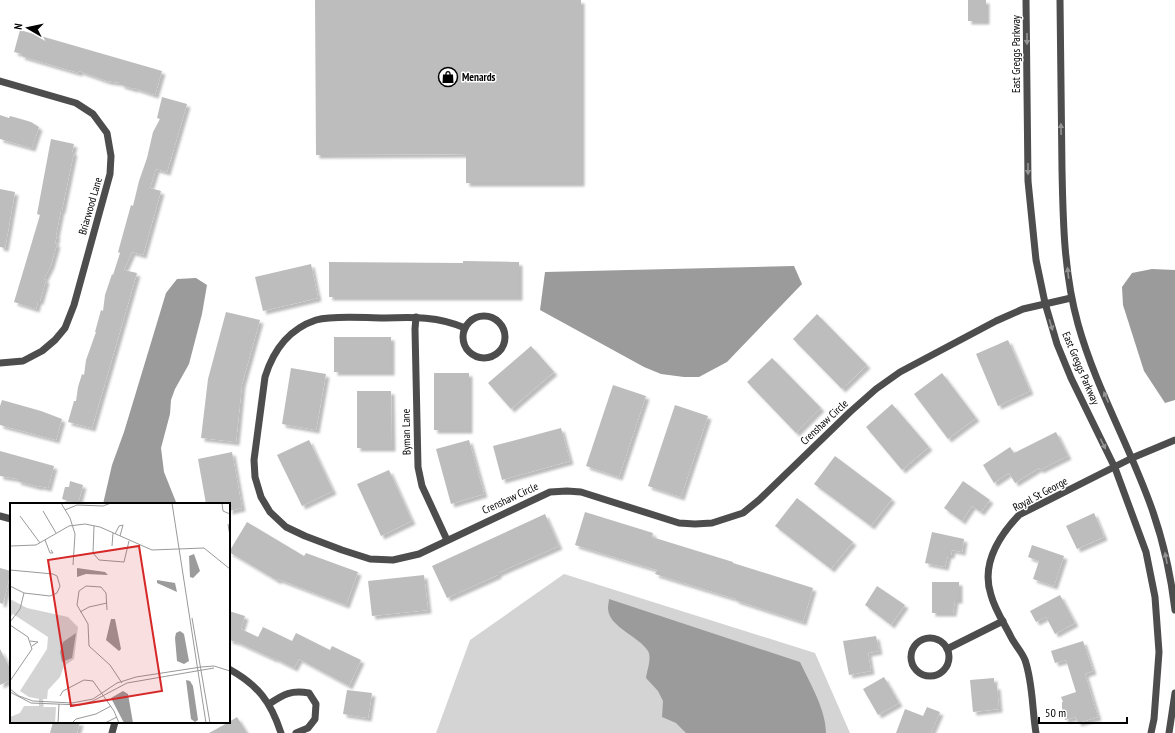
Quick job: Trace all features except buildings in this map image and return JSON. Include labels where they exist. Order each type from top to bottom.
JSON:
[{"type":"street","name":"East Greggs Parkway","points":[[1026,0],[1028,181],[1036,260],[1045,303],[1057,344],[1071,378],[1115,468],[1146,552],[1155,597],[1159,652],[1154,719],[1151,733]]},
{"type":"street","name":"East Greggs Parkway","points":[[1060,0],[1063,214],[1071,298],[1087,352],[1153,511],[1165,552],[1175,610]]},
{"type":"street","name":"Briarwood Lane","points":[[0,81],[76,103],[93,114],[107,133],[111,156],[110,174],[74,305],[65,328],[55,340],[42,351],[23,361],[0,364]]},
{"type":"street","name":"Crenshaw Circle","points":[[465,328],[434,318],[334,318],[317,320],[290,335],[277,349],[269,364],[265,377],[254,460],[255,477],[261,497],[270,512],[286,527],[305,536],[370,559],[393,560],[419,554],[550,492],[581,492],[679,523],[712,523],[743,514],[850,412],[900,372],[996,321],[1023,309],[1071,298]]},
{"type":"street","points":[[480,316],[493,318],[503,327],[505,341],[503,348],[499,353],[492,357],[479,358],[472,355],[467,350],[464,343],[463,336],[465,328],[473,319],[480,316]]},
{"type":"street","name":"Byman Lane","points":[[416,317],[418,467],[422,486],[447,540]]},
{"type":"street","name":"Royal St George","points":[[1036,733],[1029,674],[1024,658],[1002,621],[990,594],[990,563],[994,551],[1007,528],[1019,515],[1115,468],[1132,458],[1175,440]]},
{"type":"street","points":[[0,516],[10,519]]},
{"type":"street","points":[[947,649],[1002,621]]},
{"type":"street","points":[[925,638],[937,639],[943,643],[947,649],[948,660],[946,666],[937,674],[931,676],[924,675],[914,668],[911,662],[910,656],[915,644],[925,638]]},
{"type":"street","points":[[230,670],[243,677],[259,691],[269,704],[281,733]]},
{"type":"street","points":[[269,704],[282,695],[297,691],[309,693],[316,704],[315,719],[308,728],[296,733]]},
{"type":"street","points":[[1169,733],[1175,693]]},
{"type":"street","points":[[112,733],[116,723]]},
{"type":"shaded area","points":[[794,266],[802,284],[727,362],[699,377],[661,374],[644,367],[540,310],[545,272]]},
{"type":"shaded area","points":[[1152,269],[1175,270],[1175,400],[1165,403],[1144,371],[1123,305],[1122,287],[1132,273]]},
{"type":"shaded area","points":[[196,278],[207,285],[202,314],[189,364],[175,389],[171,400],[170,414],[161,448],[164,472],[176,503],[103,503],[112,465],[124,432],[166,293],[177,279]]},
{"type":"shaded area","points":[[564,574],[815,653],[850,733],[436,733],[470,640]]},
{"type":"shaded area","points":[[609,599],[800,662],[820,706],[826,733],[686,733],[676,723],[662,717],[663,701],[658,691],[646,678],[649,661],[648,651],[613,621],[609,615]]},
{"type":"place","name":"Menards","points":[[448,77]]}]
